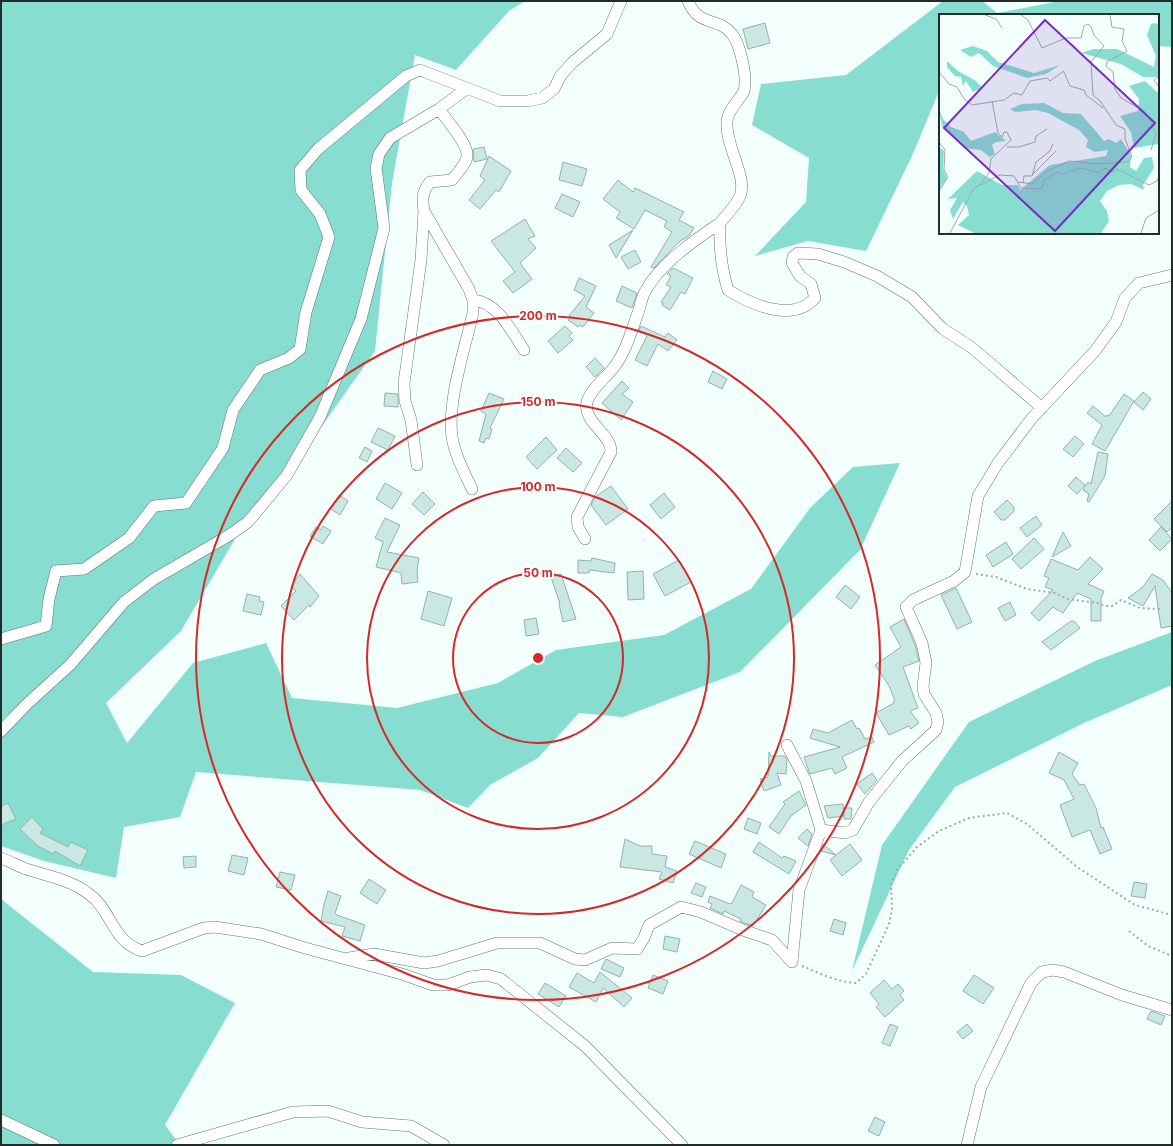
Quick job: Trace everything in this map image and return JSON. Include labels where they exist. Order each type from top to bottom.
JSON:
[{"type":"street","points":[[1,639],[46,626],[49,599],[56,571],[84,569],[129,538],[154,506],[186,503],[223,448],[232,410],[260,370],[289,358],[300,349],[306,312],[329,237],[320,214],[301,190],[300,170],[318,149],[406,76],[420,70],[466,89],[500,100],[528,101],[542,98],[554,89],[561,75],[574,62],[608,34],[621,1]]},
{"type":"street","points":[[585,539],[578,527],[577,517],[611,452],[611,446],[589,414],[587,402],[593,392],[615,366],[625,349],[646,290],[657,275],[691,243],[720,223],[741,195],[742,179],[728,140],[726,120],[744,91],[746,74],[733,35],[723,26],[701,19],[692,10],[688,1]]},
{"type":"street","points":[[1,731],[28,702],[70,665],[124,602],[154,579],[228,536],[248,522],[286,475],[320,417],[361,319],[384,228],[376,168],[379,154],[390,138],[439,109],[466,89]]},
{"type":"street","points":[[417,465],[411,420],[405,401],[404,383],[421,260],[424,211],[422,200],[425,188],[430,182],[452,180],[465,163],[468,154],[466,147],[439,109]]},
{"type":"street","points":[[424,211],[469,290],[473,300],[472,313],[453,403],[452,437],[458,457],[472,489]]},
{"type":"street","points":[[720,223],[719,250],[722,272],[728,290],[742,299],[759,306],[778,309],[795,310],[808,306],[815,298],[811,284],[800,276],[792,263],[793,257],[798,253],[818,254],[844,262],[877,276],[912,297],[943,329],[986,360],[1042,408]]},
{"type":"street","points":[[821,830],[845,833],[853,830],[869,802],[902,761],[936,730],[938,722],[936,713],[924,694],[923,686],[926,663],[922,643],[906,607],[917,597],[954,581],[965,572],[978,496],[998,463],[1032,418],[1095,351],[1116,322],[1125,298],[1139,283],[1172,275]]},
{"type":"street","points":[[473,300],[481,300],[502,317],[524,350]]},
{"type":"street","points":[[787,745],[806,781],[821,830],[799,890],[792,962]]},
{"type":"street","points":[[1,858],[24,868],[72,884],[90,894],[98,901],[122,939],[131,947],[142,951],[204,928],[215,927],[261,934],[402,974],[433,985],[448,985],[476,976],[488,975],[501,980],[585,1046],[682,1145]]},
{"type":"street","points":[[343,958],[374,954],[424,963],[438,961],[497,943],[540,943],[575,959],[585,960],[612,948],[637,949],[644,938],[649,925],[681,907],[701,912],[743,930],[772,940],[792,962]]},
{"type":"street","points":[[967,1145],[981,1087],[1031,983],[1042,972],[1053,970],[1064,972],[1122,995],[1172,1010]]},
{"type":"street","points":[[177,1145],[293,1112],[328,1111],[362,1122],[411,1126],[444,1145]]},
{"type":"street","points":[[1,1120],[54,1145]]},
{"type":"path","points":[[965,572],[996,577],[1027,589],[1055,593],[1068,599],[1097,603],[1105,606],[1112,606],[1121,600],[1140,608],[1160,609]]},
{"type":"path","points":[[792,962],[847,983],[856,983],[866,974],[889,924],[892,909],[891,885],[897,870],[907,857],[939,831],[969,818],[1007,813],[1027,824],[1077,867],[1135,905],[1172,915]]},
{"type":"path","points":[[1129,931],[1148,946],[1172,956]]},
{"type":"green space","points":[[1,1],[525,1],[509,11],[456,70],[415,55],[392,183],[375,351],[293,467],[252,510],[181,631],[106,703],[127,743],[193,663],[266,643],[292,698],[397,708],[498,683],[556,650],[664,635],[751,589],[810,508],[853,467],[900,463],[860,550],[740,672],[623,717],[579,713],[538,758],[490,785],[468,808],[420,790],[196,772],[180,817],[124,827],[116,878],[44,861],[1,846]]},
{"type":"green space","points":[[943,1],[982,1],[997,13],[1060,1],[1172,1],[1172,47],[1159,46],[1159,14],[939,14],[939,91],[912,156],[866,251],[808,241],[755,256],[806,202],[809,158],[752,125],[761,84],[846,75]]},
{"type":"green space","points":[[1172,632],[1172,685],[1084,723],[955,787],[909,850],[852,971],[882,845],[969,722],[1095,661]]},
{"type":"green space","points":[[1,899],[93,972],[181,975],[235,1003],[165,1125],[180,1145],[1,1145]]},
{"type":"building","points":[[765,23],[770,43],[748,49],[743,29]]},
{"type":"building","points":[[484,147],[487,159],[474,162],[473,149]]},
{"type":"building","points":[[489,156],[511,171],[499,192],[496,190],[480,209],[469,200],[485,180],[480,176]]},
{"type":"building","points":[[563,162],[587,169],[582,186],[559,180]]},
{"type":"building","points":[[618,180],[633,192],[635,188],[684,212],[679,220],[694,228],[689,236],[680,241],[654,268],[651,267],[672,232],[664,227],[667,221],[645,210],[634,229],[616,218],[620,212],[603,199]]},
{"type":"building","points":[[562,194],[580,202],[573,217],[555,208]]},
{"type":"building","points":[[525,219],[535,236],[528,239],[536,248],[520,263],[532,279],[513,293],[503,281],[515,272],[491,241]]},
{"type":"building","points":[[633,230],[616,258],[609,245]]},
{"type":"building","points":[[635,250],[641,262],[628,269],[621,257]]},
{"type":"building","points":[[673,268],[693,278],[685,294],[681,292],[670,310],[662,305],[663,303],[661,302],[671,287],[666,285],[671,276],[667,274]]},
{"type":"building","points":[[579,278],[596,286],[586,307],[594,313],[583,327],[580,325],[578,327],[568,320],[571,318],[569,316],[585,296],[574,290]]},
{"type":"building","points":[[622,286],[637,293],[632,308],[616,301]]},
{"type":"building","points":[[565,326],[572,333],[569,336],[573,340],[558,353],[548,341]]},
{"type":"building","points":[[641,326],[665,337],[668,333],[677,340],[668,351],[658,344],[647,366],[635,360],[647,336],[639,330]]},
{"type":"building","points":[[595,358],[604,368],[595,377],[586,367]]},
{"type":"building","points":[[713,371],[727,379],[722,389],[708,382]]},
{"type":"building","points":[[622,381],[629,388],[622,394],[633,402],[621,420],[602,403]]},
{"type":"building","points":[[1143,392],[1151,399],[1143,410],[1134,402]]},
{"type":"building","points":[[385,393],[398,394],[398,407],[384,406]]},
{"type":"building","points":[[489,393],[504,399],[490,428],[492,429],[489,439],[486,438],[484,443],[479,441],[486,414],[481,411]]},
{"type":"building","points":[[1124,394],[1134,401],[1105,451],[1092,444],[1102,425],[1087,413],[1093,406],[1106,417],[1107,415],[1109,416]]},
{"type":"building","points":[[378,428],[395,436],[388,450],[371,442]]},
{"type":"building","points":[[1075,436],[1084,444],[1073,457],[1063,449]]},
{"type":"building","points":[[546,437],[557,450],[537,469],[526,457]]},
{"type":"building","points":[[365,447],[372,451],[367,462],[359,458]]},
{"type":"building","points":[[566,448],[582,463],[573,472],[557,458]]},
{"type":"building","points":[[1098,452],[1108,454],[1105,476],[1089,502],[1087,501],[1089,494],[1083,490],[1088,482],[1091,484]]},
{"type":"building","points":[[1076,477],[1085,485],[1077,494],[1068,486]]},
{"type":"building","points":[[385,483],[402,493],[392,509],[376,499]]},
{"type":"building","points":[[611,486],[628,509],[606,525],[591,505],[595,497]]},
{"type":"building","points":[[423,492],[435,504],[424,515],[412,504]]},
{"type":"building","points":[[664,493],[675,507],[661,519],[650,505]]},
{"type":"building","points":[[339,495],[348,501],[340,515],[331,509]]},
{"type":"building","points":[[1007,500],[1014,507],[1014,511],[1005,520],[1001,520],[994,512]]},
{"type":"building","points":[[1172,501],[1172,527],[1167,532],[1154,519]]},
{"type":"building","points":[[1036,516],[1042,525],[1027,537],[1020,528]]},
{"type":"building","points":[[385,518],[400,525],[387,552],[419,558],[417,571],[418,582],[402,584],[401,573],[376,567],[383,542],[375,538]]},
{"type":"building","points":[[323,526],[331,531],[323,544],[310,536],[316,527],[321,530]]},
{"type":"building","points":[[1161,527],[1172,539],[1160,551],[1149,540]]},
{"type":"building","points":[[1063,532],[1071,546],[1052,557]]},
{"type":"building","points":[[1034,538],[1044,549],[1021,569],[1012,559]]},
{"type":"building","points":[[1006,542],[1013,554],[993,567],[986,555]]},
{"type":"building","points":[[1090,557],[1103,569],[1088,584],[1104,591],[1101,598],[1101,621],[1091,621],[1091,599],[1077,593],[1063,613],[1053,607],[1039,621],[1031,613],[1053,590],[1045,587],[1049,578],[1044,576],[1051,559],[1078,570]]},
{"type":"building","points":[[592,558],[615,563],[614,573],[589,570],[589,573],[578,573],[578,560],[591,561]]},
{"type":"building","points":[[679,560],[691,582],[665,596],[653,574]]},
{"type":"building","points":[[643,571],[644,599],[628,600],[627,572]]},
{"type":"building","points":[[300,574],[319,596],[310,607],[309,605],[294,620],[281,606],[296,591],[291,586]]},
{"type":"building","points":[[561,574],[576,619],[563,622],[560,604],[551,577]]},
{"type":"building","points":[[1152,574],[1163,580],[1172,593],[1172,626],[1161,628],[1155,586],[1143,606],[1128,598],[1143,587]]},
{"type":"building","points":[[845,585],[860,597],[851,609],[836,597]]},
{"type":"building","points":[[956,588],[972,622],[957,629],[941,595]]},
{"type":"building","points":[[428,591],[452,598],[444,626],[421,619]]},
{"type":"building","points":[[247,594],[260,597],[259,601],[264,602],[261,615],[243,611]]},
{"type":"building","points":[[1010,602],[1016,615],[1005,621],[998,608]]},
{"type":"building","points":[[536,618],[539,634],[526,636],[524,620]]},
{"type":"building","points":[[904,619],[915,645],[919,661],[903,667],[918,708],[910,711],[919,723],[911,729],[909,726],[889,735],[876,713],[894,703],[894,698],[889,686],[875,665],[901,647],[890,627]]},
{"type":"building","points":[[1071,621],[1074,621],[1080,628],[1051,650],[1042,642]]},
{"type":"building","points":[[852,720],[857,729],[859,728],[865,739],[872,737],[874,742],[842,757],[847,768],[835,774],[832,768],[810,774],[804,757],[840,747],[810,738],[813,729],[828,733]]},
{"type":"building","points":[[769,752],[771,756],[785,756],[787,760],[786,774],[777,773],[781,785],[764,791],[760,779],[768,777]]},
{"type":"building","points":[[1059,752],[1078,763],[1072,774],[1080,785],[1084,784],[1096,808],[1101,828],[1103,827],[1112,849],[1100,854],[1090,830],[1072,837],[1060,805],[1074,799],[1064,780],[1049,773]]},
{"type":"building","points":[[872,773],[877,780],[865,794],[857,784]]},
{"type":"building","points":[[799,791],[806,805],[791,816],[779,834],[769,827],[785,804],[783,802]]},
{"type":"building","points":[[8,803],[16,819],[1,825],[1,806]]},
{"type":"building","points":[[843,804],[844,816],[828,818],[824,806]]},
{"type":"building","points":[[844,808],[852,808],[851,819],[844,819]]},
{"type":"building","points":[[32,817],[43,829],[40,833],[68,847],[71,842],[88,850],[80,866],[55,851],[53,854],[38,846],[20,829]]},
{"type":"building","points":[[748,818],[761,823],[757,834],[744,829]]},
{"type":"building","points":[[807,829],[812,834],[808,846],[798,838]]},
{"type":"building","points":[[625,839],[640,846],[652,846],[652,854],[667,856],[665,867],[677,871],[673,883],[659,879],[662,872],[620,867]]},
{"type":"building","points":[[695,841],[726,854],[721,868],[689,854]]},
{"type":"building","points":[[759,842],[782,858],[784,856],[796,861],[789,874],[753,852]]},
{"type":"building","points":[[823,844],[836,855],[821,851]]},
{"type":"building","points":[[850,844],[862,860],[842,876],[830,860]]},
{"type":"building","points":[[232,855],[248,858],[244,875],[228,871]]},
{"type":"building","points":[[196,856],[196,867],[184,868],[183,857]]},
{"type":"building","points":[[280,872],[295,875],[291,890],[276,887]]},
{"type":"building","points":[[369,879],[386,890],[377,904],[360,893]]},
{"type":"building","points":[[1134,882],[1147,884],[1145,898],[1131,896]]},
{"type":"building","points":[[696,883],[706,887],[702,897],[691,893]]},
{"type":"building","points":[[741,885],[754,892],[752,897],[766,905],[753,926],[740,921],[741,919],[724,911],[723,914],[710,908],[712,904],[708,902],[710,896],[730,904],[732,903]]},
{"type":"building","points":[[328,891],[341,896],[335,913],[337,915],[365,925],[360,941],[342,936],[345,927],[321,921]]},
{"type":"building","points":[[834,919],[846,923],[843,935],[830,931]]},
{"type":"building","points":[[665,936],[680,939],[677,952],[663,949]]},
{"type":"building","points":[[606,959],[624,968],[620,977],[601,969]]},
{"type":"building","points":[[600,972],[632,998],[624,1007],[603,988],[596,1002],[569,987],[577,973],[594,983]]},
{"type":"building","points":[[653,975],[668,981],[663,994],[648,988]]},
{"type":"building","points":[[974,975],[994,988],[983,1004],[963,991]]},
{"type":"building","points":[[884,980],[892,989],[898,984],[904,991],[900,995],[904,1000],[885,1017],[876,1007],[879,1004],[870,993]]},
{"type":"building","points":[[545,983],[566,996],[559,1007],[538,994]]},
{"type":"building","points":[[1151,1011],[1165,1016],[1161,1025],[1147,1019]]},
{"type":"building","points":[[890,1024],[898,1027],[890,1046],[882,1043]]},
{"type":"building","points":[[967,1024],[973,1031],[963,1039],[957,1032]]},
{"type":"building","points":[[875,1117],[885,1122],[879,1136],[868,1131]]}]
